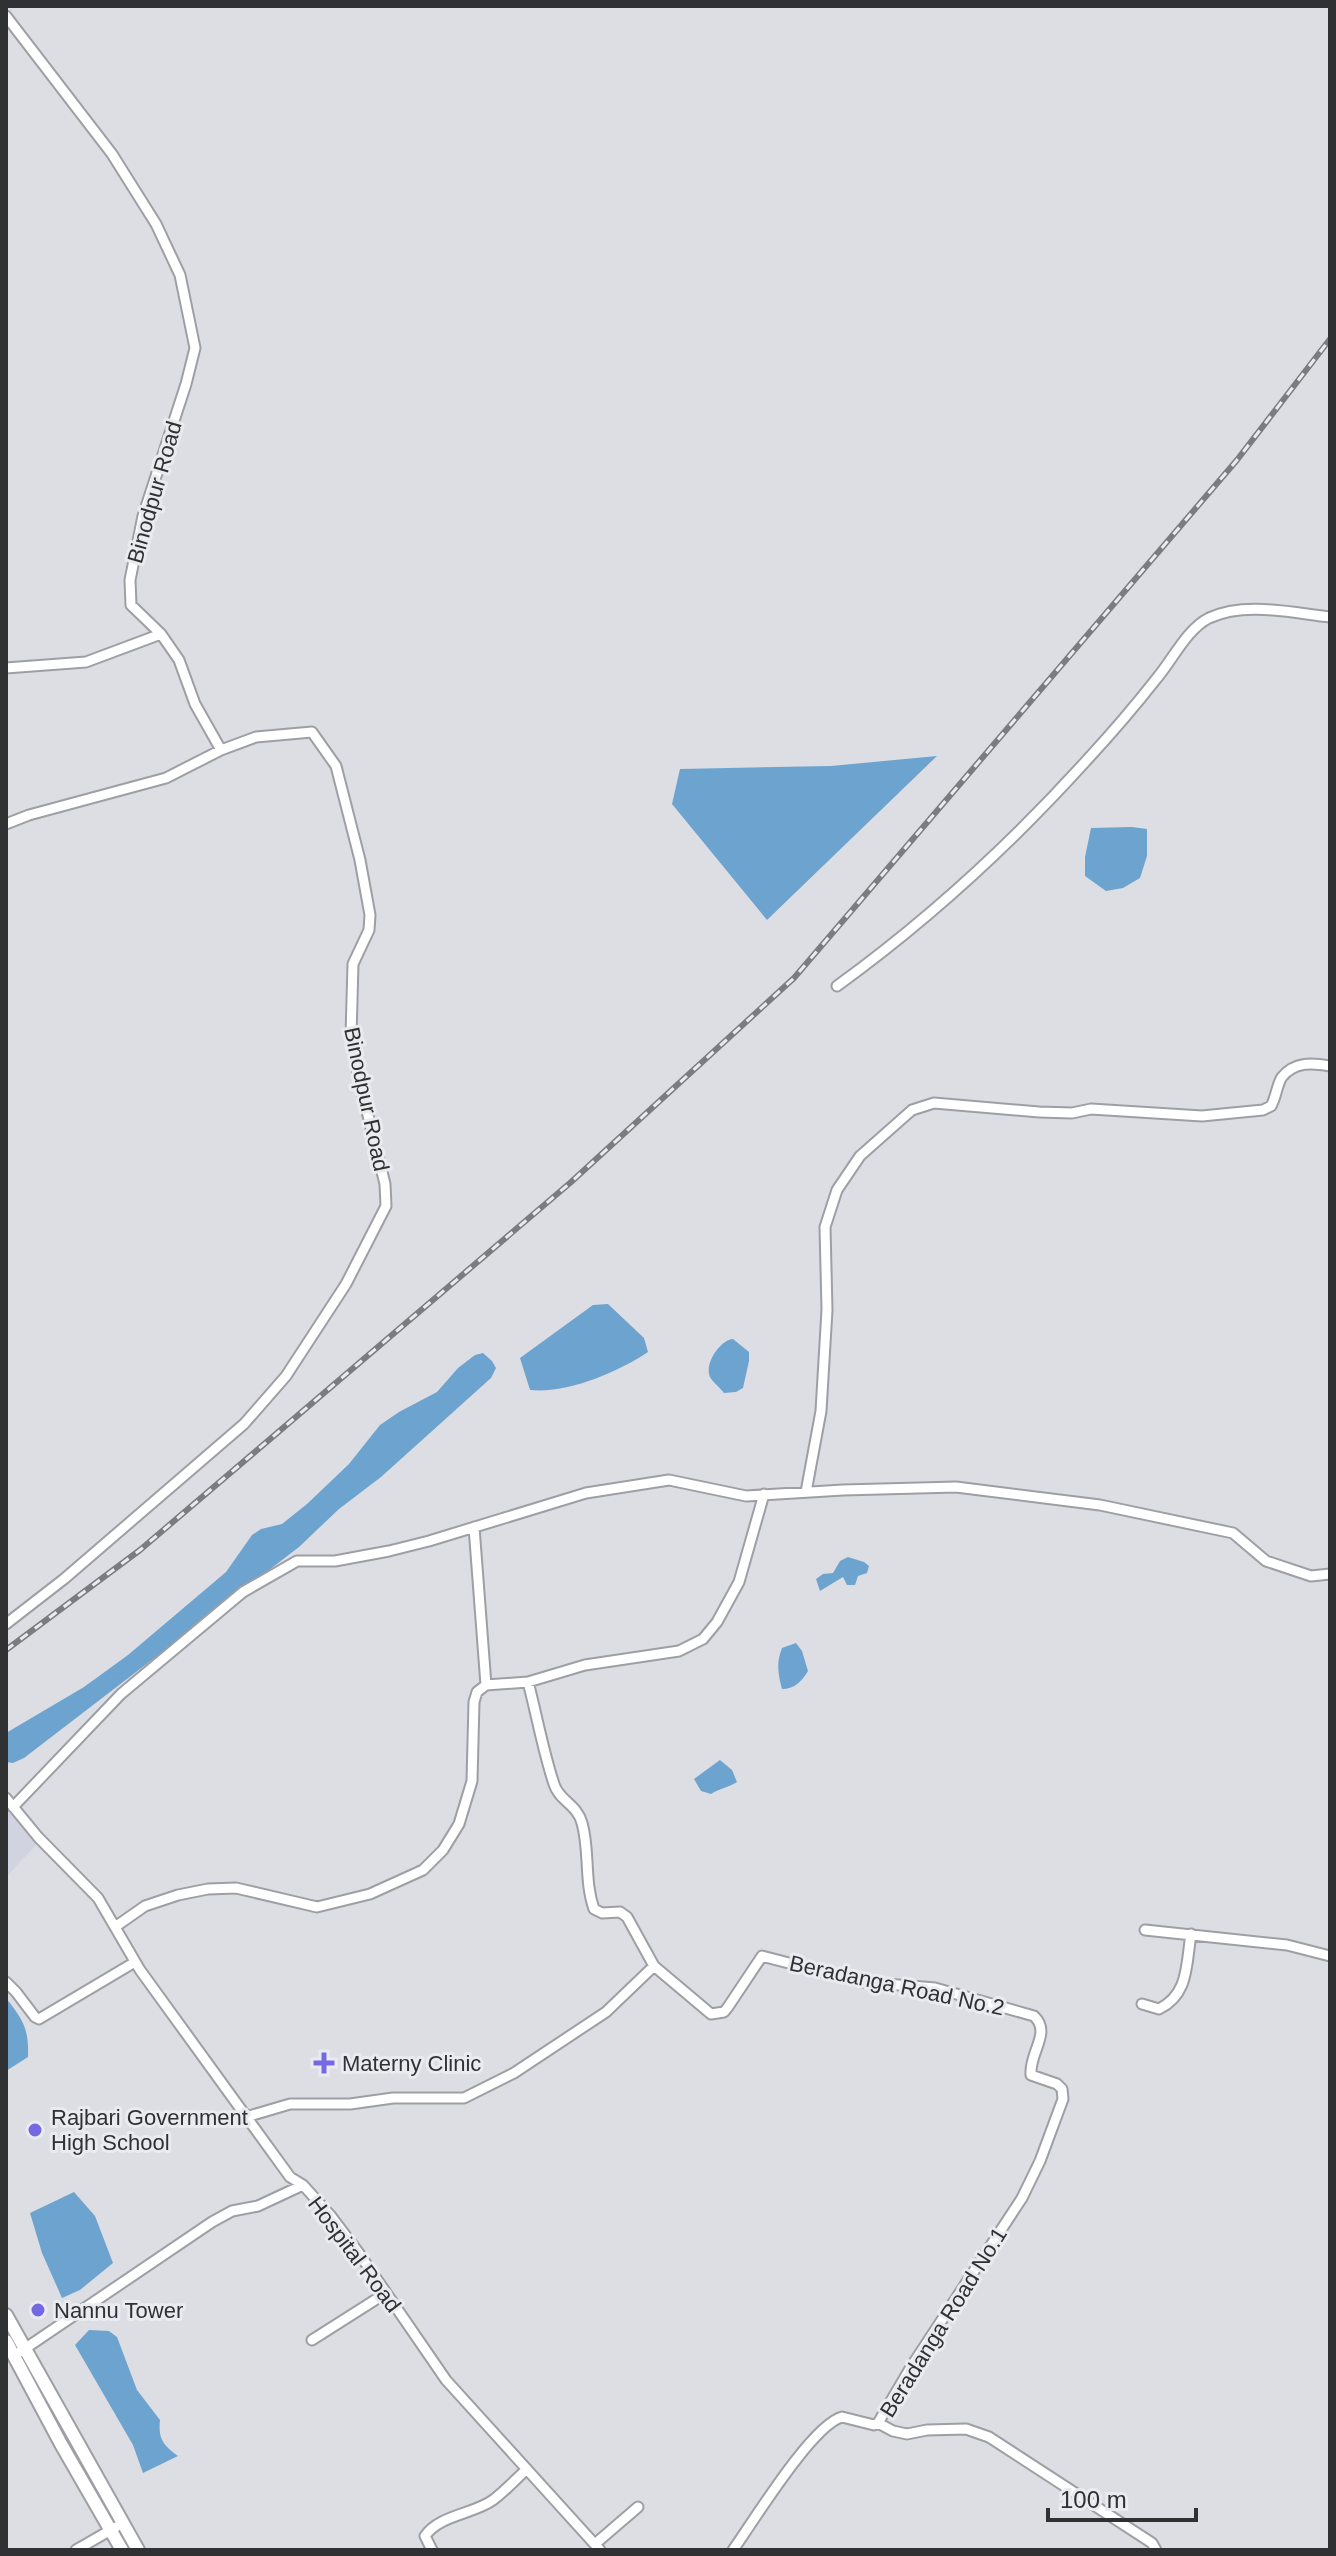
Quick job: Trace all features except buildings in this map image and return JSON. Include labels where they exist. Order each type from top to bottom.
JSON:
[{"type":"street","name":"Binodpur Road","points":[[6,16],[112,154],[156,224],[180,275],[195,348],[147,504],[130,580],[131,605],[161,634],[179,660],[195,704],[221,750],[256,737],[312,732],[336,766],[360,860],[370,915],[369,930],[353,964],[351,1036],[385,1184],[386,1206],[346,1284],[286,1376],[244,1424],[6,1624]]},
{"type":"street","points":[[837,986],[896,944],[955,893],[1061,789],[1105,741],[1198,625],[1212,617],[1246,610],[1330,617]]},
{"type":"street","points":[[6,668],[86,662],[161,634]]},
{"type":"street","points":[[6,824],[166,778],[221,750]]},
{"type":"street","points":[[806,1492],[821,1411],[827,1310],[825,1227],[837,1190],[860,1156],[912,1110],[934,1103],[1039,1112],[1072,1113],[1091,1109],[1202,1116],[1263,1110],[1271,1106],[1281,1078],[1295,1067],[1309,1063],[1330,1066]]},
{"type":"street","points":[[13,1807],[121,1694],[243,1592],[297,1561],[335,1561],[389,1551],[586,1493],[669,1480],[746,1496],[956,1487],[1100,1505],[1233,1533],[1266,1561],[1311,1576],[1330,1574]]},
{"type":"street","points":[[115,1927],[145,1906],[208,1889],[236,1888],[317,1907],[370,1894],[423,1870],[443,1850],[459,1824],[472,1781],[474,1702],[477,1692],[486,1685],[528,1682],[585,1665],[679,1651],[703,1639],[717,1622],[739,1582],[764,1494]]},
{"type":"street","points":[[474,1527],[486,1685]]},
{"type":"street","points":[[246,2117],[290,2104],[350,2104],[393,2098],[464,2098],[514,2073],[606,2012],[654,1966],[627,1917],[620,1912],[602,1913],[594,1909],[589,1891],[583,1824],[576,1807],[554,1787],[528,1682]]},
{"type":"street","name":"Hospital Road","points":[[6,1798],[98,1898],[135,1962],[246,2117],[290,2177],[303,2185],[330,2215],[446,2380],[598,2547]]},
{"type":"street","points":[[1145,1930],[1287,1945],[1330,1956]]},
{"type":"street","points":[[1142,2004],[1159,2009],[1174,2001],[1181,1989],[1191,1934]]},
{"type":"street","name":"Beradanga Road No.2","points":[[654,1966],[711,2014],[724,2012],[762,1956],[862,1982],[935,1988],[1034,2016],[1041,2022],[1042,2031],[1032,2059],[1031,2075],[1057,2084],[1063,2092],[1040,2161]]},
{"type":"street","points":[[6,1982],[39,2019],[135,1962]]},
{"type":"street","name":"Beradanga Road No.1","points":[[733,2550],[804,2451],[827,2425],[838,2417],[874,2425],[878,2423],[1022,2198],[1040,2161]]},
{"type":"street","points":[[19,2353],[212,2222],[232,2211],[258,2206],[303,2185]]},
{"type":"street","points":[[312,2340],[386,2293]]},
{"type":"street","points":[[6,2315],[19,2353],[122,2550]]},
{"type":"street","points":[[6,2341],[19,2353],[138,2550]]},
{"type":"street","points":[[878,2423],[907,2434],[966,2429],[989,2437],[1152,2543],[1156,2550]]},
{"type":"street","points":[[432,2550],[425,2536],[428,2531],[492,2501],[527,2469]]},
{"type":"street","points":[[598,2547],[638,2507]]},
{"type":"street","points":[[76,2550],[122,2523]]},
{"type":"shaded area","points":[[6,1800],[39,1842],[6,1877]]},
{"type":"water","points":[[937,756],[767,920],[672,804],[680,769],[831,766]]},
{"type":"water","points":[[1091,828],[1147,829],[1147,856],[1140,878],[1123,888],[1106,891],[1085,876]]},
{"type":"water","points":[[608,1304],[644,1338],[648,1352],[592,1380],[560,1389],[530,1390],[520,1358],[593,1305]]},
{"type":"water","points":[[733,1339],[749,1352],[749,1361],[743,1388],[724,1393],[710,1377],[709,1366],[718,1348]]},
{"type":"water","points":[[483,1353],[496,1368],[491,1378],[381,1477],[339,1509],[299,1547],[24,1758],[13,1763],[6,1762],[6,1733],[84,1687],[128,1655],[226,1572],[252,1535],[261,1529],[282,1524],[307,1504],[349,1464],[380,1425],[437,1392],[458,1368],[475,1355]]},
{"type":"water","points":[[848,1557],[869,1566],[867,1573],[858,1576],[855,1585],[847,1585],[843,1577],[820,1591],[816,1579],[833,1573],[840,1561]]},
{"type":"water","points":[[796,1643],[808,1671],[798,1684],[782,1689],[778,1668],[780,1653],[782,1648]]},
{"type":"water","points":[[720,1760],[732,1770],[737,1782],[711,1794],[701,1791],[694,1779]]},
{"type":"water","points":[[6,1998],[24,2025],[28,2057],[6,2071]]},
{"type":"water","points":[[74,2192],[95,2216],[113,2263],[80,2290],[62,2298],[42,2253],[30,2213]]},
{"type":"water","points":[[89,2330],[109,2331],[117,2337],[137,2390],[160,2420],[163,2441],[178,2456],[143,2473],[133,2445],[75,2345]]},
{"type":"railway","points":[[6,1650],[140,1550],[570,1183],[794,978],[1237,460],[1330,339]]},
{"type":"place","name":"Materny Clinic","points":[[324,2063]]},
{"type":"place","name":"Rajbari Government High School","points":[[35,2130]]},
{"type":"place","name":"Nannu Tower","points":[[38,2310]]}]
